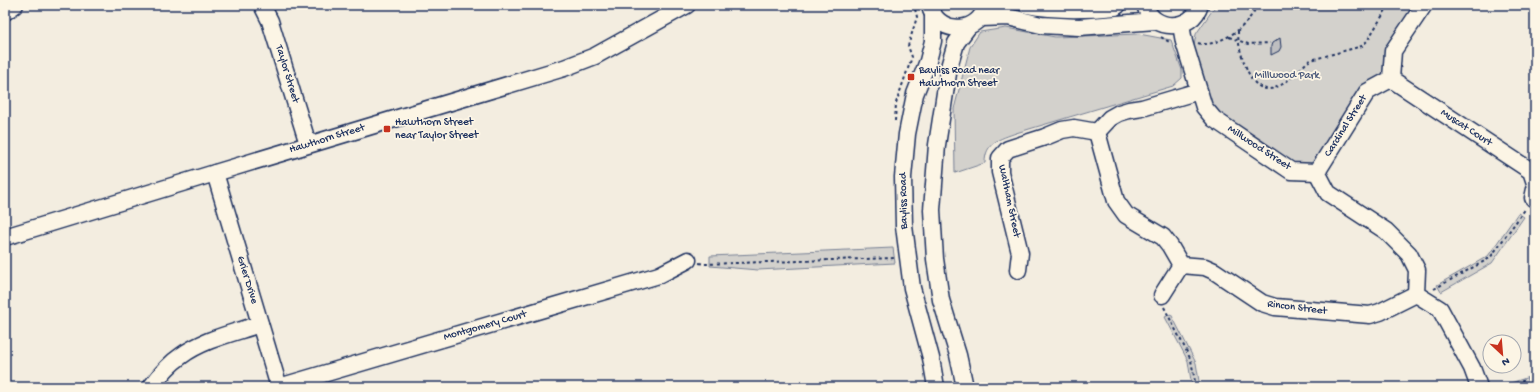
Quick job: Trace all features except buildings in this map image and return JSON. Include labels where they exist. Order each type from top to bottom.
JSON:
[{"type":"street","points":[[5,12],[15,5]]},
{"type":"street","name":"Taylor Street","points":[[262,5],[270,21],[308,144]]},
{"type":"street","name":"Hawthorn Street","points":[[5,237],[308,144],[564,68],[595,56],[687,5]]},
{"type":"street","points":[[1027,5],[1043,8],[1082,10],[1115,7],[1118,5]]},
{"type":"street","points":[[1145,5],[1149,15],[1155,21]]},
{"type":"street","points":[[1181,25],[1194,16],[1200,5]]},
{"type":"street","points":[[1391,79],[1393,52],[1424,5]]},
{"type":"street","name":"Bayliss Road","points":[[931,10],[940,23],[948,27],[958,29],[979,16],[1008,17],[1041,26],[1079,27],[1155,21],[1163,25],[1181,25]]},
{"type":"street","name":"Bayliss Road","points":[[931,10],[933,41],[928,62],[915,94],[907,134],[903,177],[904,226],[912,288],[931,358],[936,387]]},
{"type":"street","points":[[964,387],[958,355],[941,300],[935,259],[932,210],[937,145],[949,67],[956,44],[979,16]]},
{"type":"street","name":"Millwood Street","points":[[1181,25],[1184,42],[1204,107],[1214,119],[1291,171],[1317,172]]},
{"type":"street","name":"Cardinal Street","points":[[1317,172],[1367,92],[1391,79]]},
{"type":"street","name":"Muscat Court","points":[[1391,79],[1531,171],[1534,190]]},
{"type":"street","points":[[1162,295],[1181,265],[1163,237],[1126,215],[1116,201],[1097,132],[1110,118],[1119,113],[1142,108],[1199,91]]},
{"type":"street","name":"Waltham Street","points":[[1018,270],[1020,253],[1000,172],[1000,158],[1008,149],[1062,130],[1074,128],[1097,132]]},
{"type":"street","points":[[1317,172],[1328,193],[1386,231],[1409,254],[1417,270],[1419,295],[1440,309],[1472,368],[1479,387]]},
{"type":"street","name":"Grier Drive","points":[[215,173],[279,387]]},
{"type":"street","name":"Montgomery Court","points":[[279,387],[659,275],[688,260]]},
{"type":"street","name":"Rincon Street","points":[[1181,265],[1205,267],[1214,271],[1262,303],[1275,307],[1370,315],[1419,295]]},
{"type":"street","points":[[151,387],[163,372],[182,355],[204,343],[260,324]]},
{"type":"path","points":[[1238,31],[1240,51],[1248,74],[1259,87],[1266,89],[1275,88],[1289,81],[1307,62],[1311,60],[1362,46],[1367,41],[1389,5]]},
{"type":"path","points":[[1229,37],[1238,42],[1248,44],[1270,44]]},
{"type":"path","points":[[1419,295],[1490,258],[1534,190]]},
{"type":"path","points":[[688,260],[704,264],[896,258]]},
{"type":"path","points":[[1162,295],[1164,309],[1192,360],[1196,387]]},
{"type":"path","points":[[1504,387],[1535,377]]},
{"type":"green space","name":"Millwood Park","points":[[1216,5],[1418,5],[1386,74],[1318,160],[1312,164],[1294,165],[1215,113],[1207,100],[1194,46],[1196,34]]},
{"type":"green space","points":[[1006,28],[1055,37],[1139,34],[1171,40],[1182,70],[1182,78],[1173,86],[1004,137],[994,142],[988,150],[985,163],[955,173],[954,109],[970,47],[980,32]]},
{"type":"green space","points":[[1518,213],[1524,217],[1492,263],[1441,292],[1437,285],[1488,256]]},
{"type":"green space","points":[[893,248],[895,263],[758,270],[710,266],[710,256]]},
{"type":"green space","points":[[1171,314],[1196,363],[1200,387],[1192,387],[1188,361],[1165,317]]},
{"type":"green space","points":[[1535,375],[1535,384],[1525,387],[1498,387]]},
{"type":"place","name":"Bayliss Road near Hawthorn Street","points":[[911,77]]},
{"type":"place","name":"Hawthorn Street near Taylor Street","points":[[387,129]]}]
